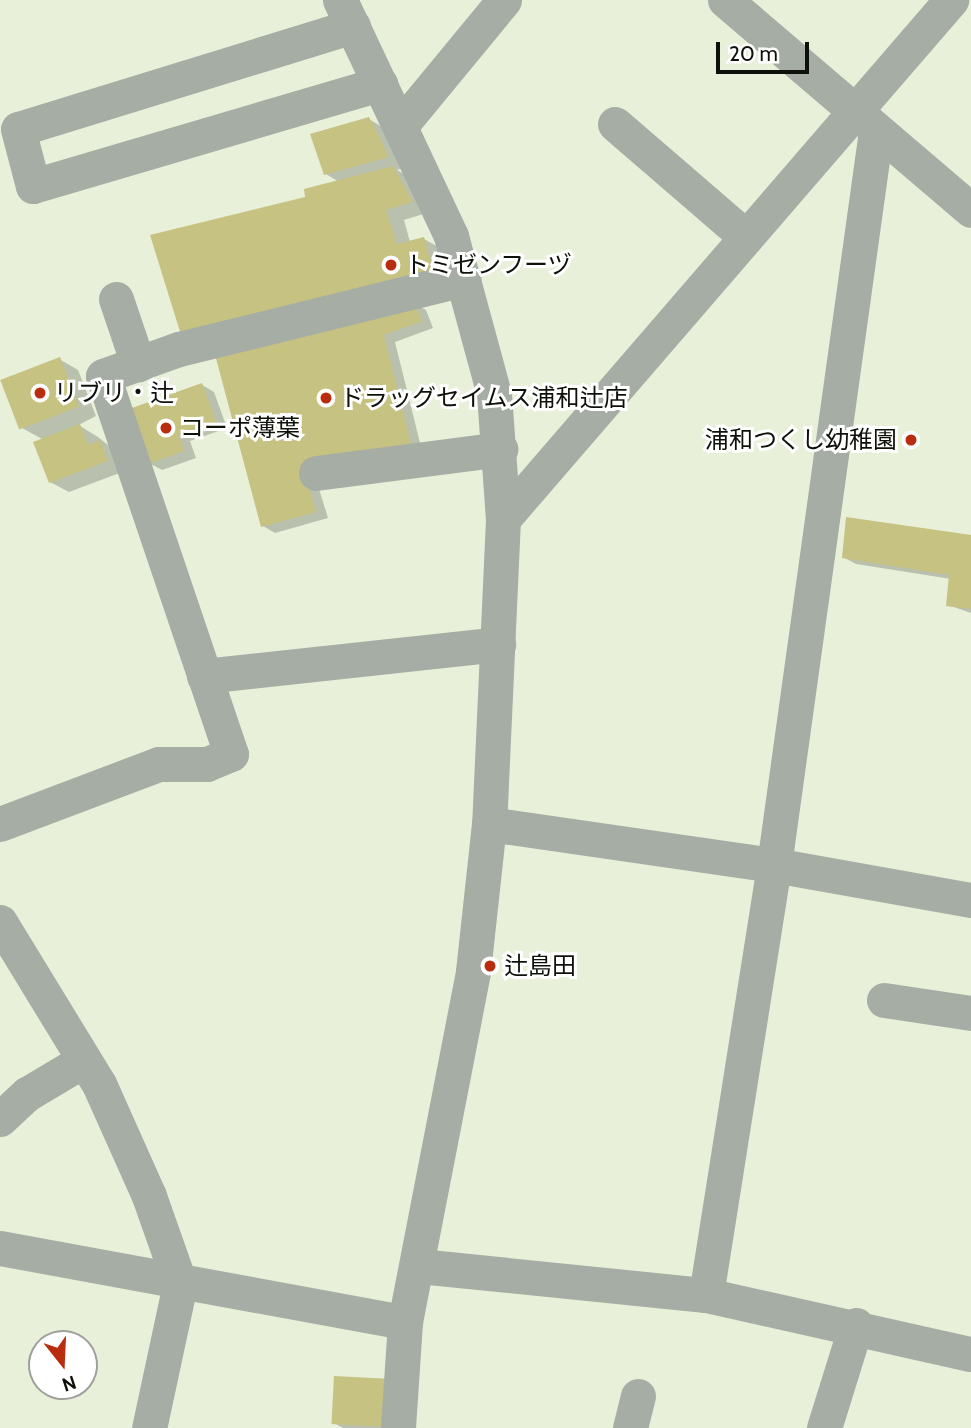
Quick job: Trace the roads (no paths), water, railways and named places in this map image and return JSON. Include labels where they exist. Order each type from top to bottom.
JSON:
[{"type":"street","points":[[401,125],[504,0]]},
{"type":"street","points":[[725,0],[971,210]]},
{"type":"street","points":[[503,519],[746,237],[865,121],[951,0]]},
{"type":"street","points":[[380,84],[33,186],[18,129],[346,13],[401,125],[451,236],[464,279],[494,394],[500,449],[503,519],[489,824],[473,972],[436,1145],[419,1266],[405,1322],[398,1428]]},
{"type":"street","points":[[706,1295],[774,865],[865,121]]},
{"type":"street","points":[[615,124],[746,237]]},
{"type":"street","points":[[0,824],[159,764],[207,764],[231,754],[103,376],[179,349],[464,279]]},
{"type":"street","points":[[116,299],[138,363]]},
{"type":"street","points":[[316,473],[500,449]]},
{"type":"street","points":[[204,676],[498,644]]},
{"type":"street","points":[[489,824],[774,865],[971,900]]},
{"type":"street","points":[[0,922],[84,1060],[149,1196],[180,1284],[149,1428]]},
{"type":"street","points":[[884,1000],[971,1013]]},
{"type":"street","points":[[0,1119],[27,1094],[84,1060]]},
{"type":"street","points":[[0,1248],[180,1284],[405,1322]]},
{"type":"street","points":[[419,1266],[706,1295],[970,1349]]},
{"type":"street","points":[[824,1428],[856,1325]]},
{"type":"place","name":"トミゼンフーヅ","points":[[391,265]]},
{"type":"place","name":"リブリ・辻","points":[[40,393]]},
{"type":"place","name":"ドラッグセイムス浦和辻店","points":[[326,398]]},
{"type":"place","name":"コーポ薄葉","points":[[166,428]]},
{"type":"place","name":"浦和つくし幼稚園","points":[[911,440]]},
{"type":"place","name":"辻島田","points":[[490,966]]}]
